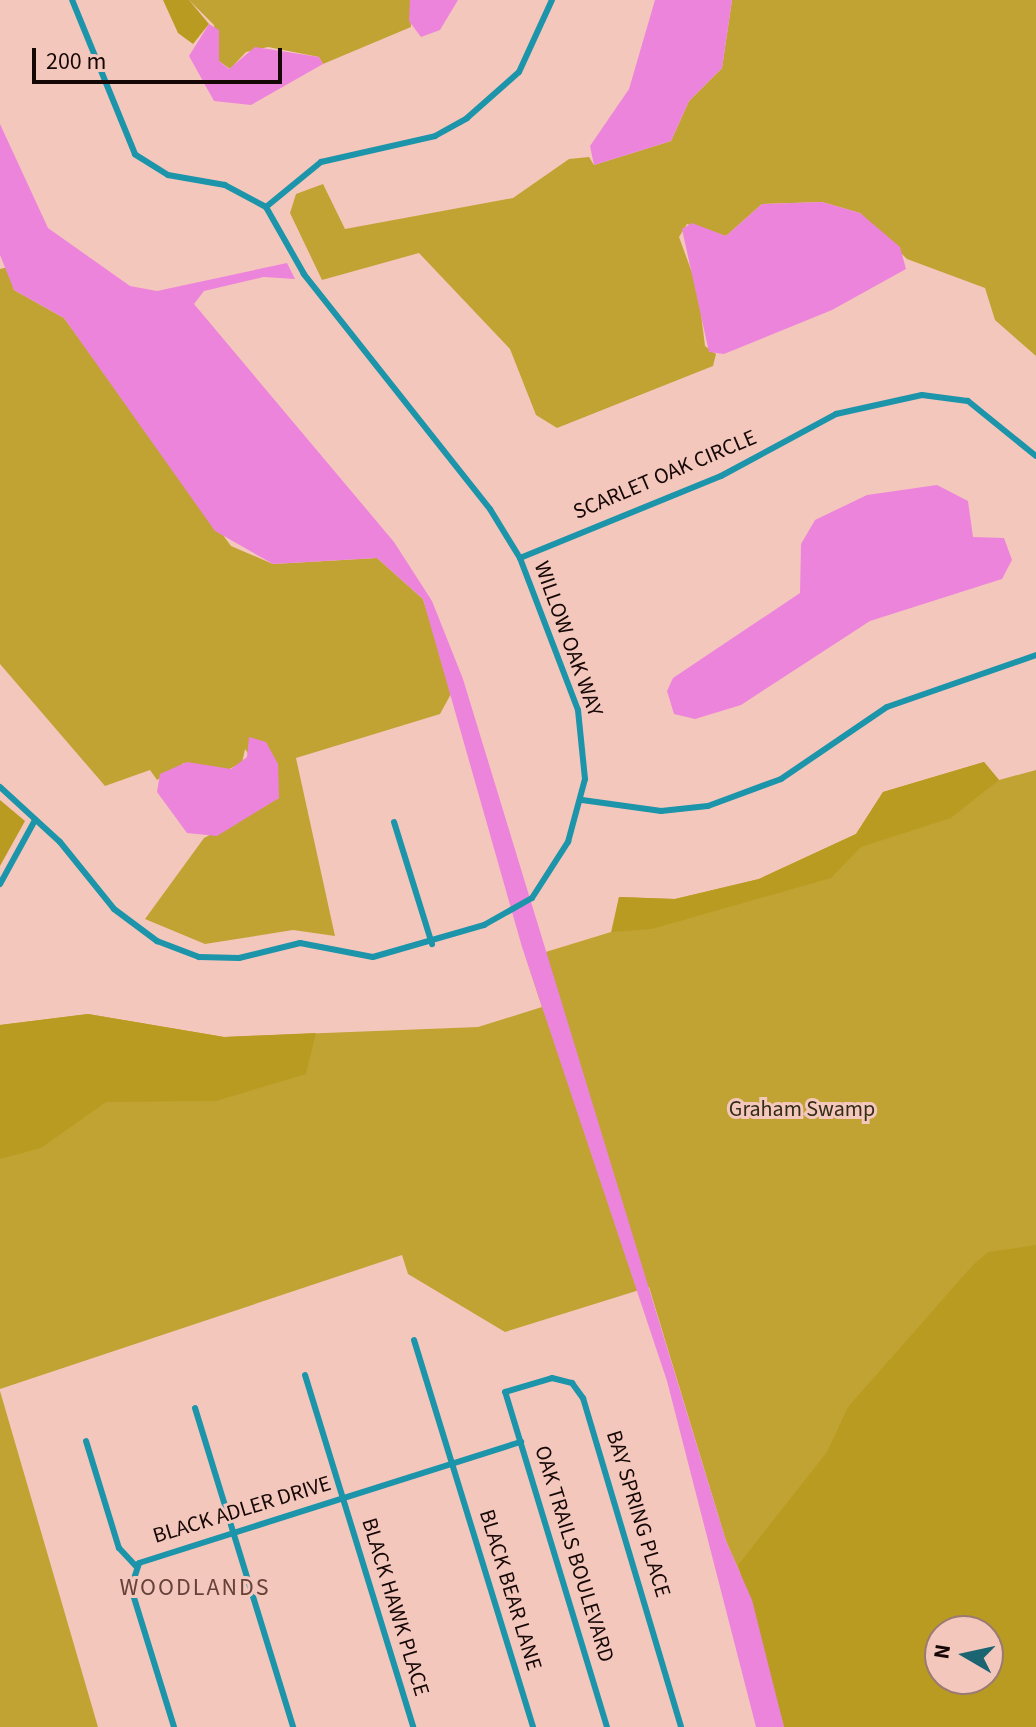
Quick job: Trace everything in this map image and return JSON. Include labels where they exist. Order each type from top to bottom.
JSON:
[{"type":"street","points":[[72,0],[135,154],[168,175],[225,185],[266,207],[321,162],[435,136],[467,118],[519,72],[552,0]]},
{"type":"street","name":"WILLOW OAK WAY","points":[[0,787],[35,820],[128,921],[199,957],[239,958],[300,943],[373,957],[432,944],[507,915],[532,898],[558,865],[582,800],[578,710],[520,558],[468,476],[304,274],[266,207]]},
{"type":"street","name":"SCARLET OAK CIRCLE","points":[[520,558],[721,476],[836,414],[922,395],[968,401],[1036,456]]},
{"type":"street","points":[[582,800],[661,811],[708,806],[781,779],[887,707],[1036,655]]},
{"type":"street","points":[[0,884],[35,820]]},
{"type":"street","points":[[394,822],[432,944]]},
{"type":"street","name":"BLACK BEAR LANE","points":[[414,1340],[533,1727]]},
{"type":"street","name":"BLACK HAWK PLACE","points":[[305,1375],[413,1727]]},
{"type":"street","name":"BAY SPRING PLACE","points":[[505,1392],[558,1377],[580,1392],[681,1727]]},
{"type":"street","name":"OAK TRAILS BOULEVARD","points":[[505,1392],[607,1727]]},
{"type":"street","points":[[195,1408],[293,1727]]},
{"type":"street","points":[[86,1441],[119,1548],[136,1566]]},
{"type":"street","name":"BLACK ADLER DRIVE","points":[[174,1727],[131,1588],[136,1566],[233,1531],[521,1442]]},
{"type":"green space","points":[[189,0],[410,0],[411,27],[323,64],[319,57],[268,47],[246,52],[230,69],[219,61],[214,25]]},
{"type":"green space","points":[[732,0],[1036,0],[1036,356],[995,320],[985,288],[907,259],[860,213],[822,202],[762,204],[726,236],[687,224],[679,237],[698,289],[705,346],[716,354],[713,366],[557,428],[536,415],[510,349],[419,253],[322,280],[290,213],[296,194],[323,184],[345,229],[513,198],[569,159],[589,157],[594,165],[671,141],[689,101],[722,68]]},
{"type":"green space","points":[[8,267],[14,290],[64,318],[231,546],[273,564],[377,558],[423,599],[452,692],[440,714],[296,758],[335,936],[293,930],[205,944],[145,919],[204,838],[279,798],[245,749],[242,763],[225,771],[184,763],[157,780],[150,770],[105,786],[0,664],[0,269]]},
{"type":"green space","name":"Graham Swamp","points":[[984,762],[999,780],[1036,770],[1036,1727],[784,1727],[752,1600],[726,1541],[649,1287],[505,1332],[408,1274],[402,1255],[0,1389],[0,1025],[88,1014],[224,1037],[478,1027],[542,1007],[526,958],[611,932],[619,897],[675,899],[759,879],[856,834],[883,792]]},
{"type":"green space","points":[[0,1391],[98,1727],[0,1727]]},
{"type":"shaded area","points":[[163,0],[189,0],[209,24],[193,44],[178,33]]},
{"type":"shaded area","points":[[410,0],[458,0],[440,30],[421,37],[409,21]]},
{"type":"shaded area","points":[[655,0],[732,0],[722,68],[689,101],[671,141],[594,165],[590,146],[629,89]]},
{"type":"shaded area","points":[[209,24],[219,30],[219,61],[229,69],[255,47],[319,57],[323,64],[251,105],[214,101],[189,56]]},
{"type":"shaded area","points":[[0,124],[48,228],[130,286],[157,291],[287,263],[295,279],[264,277],[204,291],[194,304],[394,542],[432,601],[463,679],[726,1541],[752,1600],[784,1727],[756,1727],[667,1381],[522,947],[423,599],[377,558],[273,564],[215,531],[64,318],[14,290],[0,255]]},
{"type":"shaded area","points":[[822,202],[860,213],[900,247],[906,269],[832,310],[724,354],[709,352],[682,229],[692,223],[726,236],[762,204]]},
{"type":"shaded area","points":[[937,485],[968,501],[973,537],[1004,538],[1012,560],[1002,579],[870,621],[741,705],[695,719],[674,714],[667,691],[673,678],[800,593],[801,544],[815,520],[867,495]]},
{"type":"shaded area","points":[[249,737],[266,742],[278,764],[279,798],[217,836],[187,833],[157,792],[160,774],[187,762],[231,769],[247,757]]},
{"type":"shaded area","points":[[984,762],[999,780],[951,818],[861,847],[831,878],[652,929],[612,932],[619,897],[675,899],[759,879],[856,834],[883,792]]},
{"type":"shaded area","points":[[0,800],[25,821],[0,866]]},
{"type":"shaded area","points":[[88,1014],[224,1037],[316,1033],[306,1074],[216,1101],[106,1102],[41,1148],[0,1159],[0,1025]]},
{"type":"shaded area","points":[[1036,1245],[1036,1727],[784,1727],[738,1565],[827,1452],[848,1407],[972,1266],[988,1252]]},
{"type":"district","name":"WOODLANDS","points":[[195,1588]]}]
